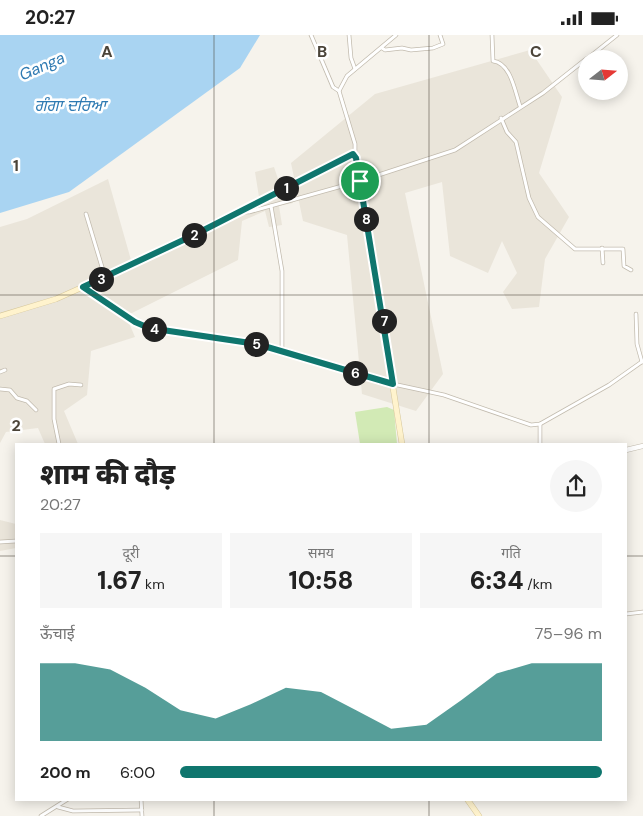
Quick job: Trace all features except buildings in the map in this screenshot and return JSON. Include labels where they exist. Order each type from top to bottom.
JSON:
[{"type":"main road","points":[[0,316],[56,299],[83,287],[216,224],[350,155],[355,156],[402,443]]},
{"type":"main road","points":[[468,801],[479,816]]},
{"type":"street","points":[[311,35],[333,87],[339,91]]},
{"type":"street","points":[[350,35],[351,58],[355,69]]},
{"type":"street","points":[[355,156],[354,144],[339,91],[343,81],[355,69],[396,35]]},
{"type":"street","points":[[382,48],[387,51],[400,48],[411,50],[433,48],[443,43],[440,35]]},
{"type":"street","points":[[492,35],[493,61],[499,62],[506,69],[520,106]]},
{"type":"street","points":[[598,50],[617,35]]},
{"type":"street","points":[[240,212],[247,213],[360,181],[455,151],[501,118],[543,93],[578,65]]},
{"type":"street","points":[[501,118],[507,132],[516,141],[529,198],[538,217],[576,249],[623,249],[624,266],[631,270]]},
{"type":"street","points":[[271,206],[282,271],[282,351]]},
{"type":"street","points":[[86,214],[105,277]]},
{"type":"street","points":[[602,248],[603,263]]},
{"type":"street","points":[[83,287],[135,322],[149,328],[257,344],[393,384],[444,395],[527,425],[540,424],[609,385],[643,361],[637,344],[636,314]]},
{"type":"street","points":[[0,371],[5,370]]},
{"type":"street","points":[[59,443],[54,419],[54,389],[69,384],[81,385]]},
{"type":"street","points":[[0,389],[10,390],[17,398],[27,401],[36,410]]},
{"type":"street","points":[[540,424],[540,443]]},
{"type":"street","points":[[627,450],[643,446]]},
{"type":"street","points":[[0,542],[15,541]]},
{"type":"street","points":[[627,614],[643,613]]},
{"type":"street","points":[[41,816],[66,801]]},
{"type":"street","points":[[142,801],[142,816]]},
{"type":"street","points":[[58,807],[73,811],[142,810]]},
{"type":"shaded area","points":[[530,50],[562,97],[539,173],[569,217],[545,259],[539,307],[512,309],[503,292],[517,273],[502,241],[488,273],[450,256],[442,182],[405,193],[443,374],[416,411],[362,394],[347,235],[303,221],[291,163],[375,94]]},
{"type":"shaded area","points":[[274,167],[282,191],[289,188],[293,203],[279,206],[282,225],[269,227],[265,211],[242,221],[238,260],[126,316],[135,337],[91,351],[87,395],[64,411],[78,443],[45,443],[38,428],[6,432],[0,443],[0,227],[27,219],[108,179],[131,260],[259,197],[255,172]]},
{"type":"shaded area","points":[[0,520],[15,524],[15,548],[0,551]]},
{"type":"green space","points":[[387,407],[394,410],[397,443],[360,443],[355,412]]},
{"type":"water","name":"ਗੰਗਾ ਦਰਿਆ","points":[[0,35],[260,35],[240,68],[69,192],[0,213]]},
{"type":"route","points":[[353,154],[356,158],[360,181],[393,384],[257,344],[149,328],[135,322],[83,287],[194,235],[353,154]]},
{"type":"water label","name":"Ganga","points":[[42,66]]}]
